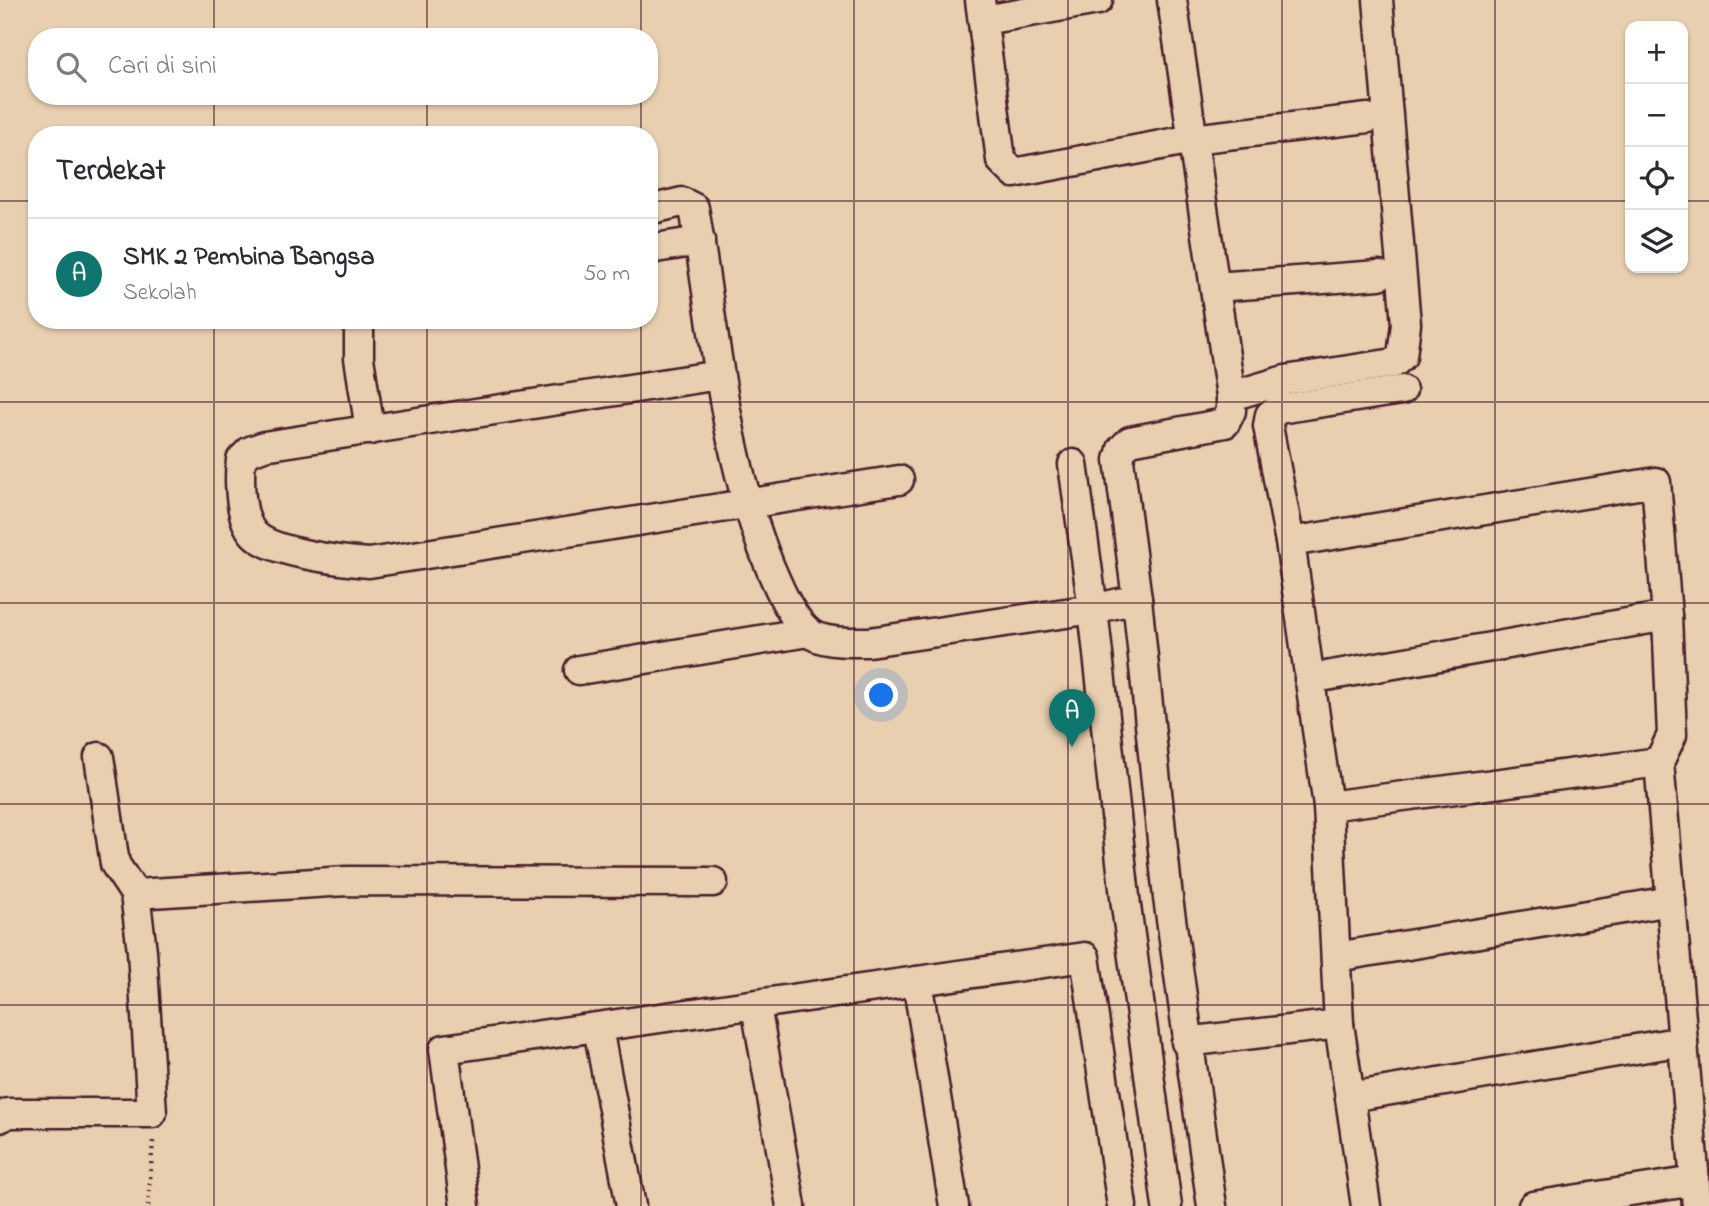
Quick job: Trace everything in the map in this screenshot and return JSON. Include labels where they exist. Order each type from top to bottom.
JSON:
[{"type":"street","points":[[1098,0],[982,10],[1001,160],[1014,173],[1193,139],[1368,118]]},
{"type":"street","points":[[1172,0],[1231,396],[1231,411],[1225,423],[1130,441],[1122,449],[1119,460],[1137,599],[1168,898],[1186,1042],[1212,1206]]},
{"type":"street","points":[[1231,396],[1285,380],[1386,365],[1402,356],[1406,324],[1378,0]]},
{"type":"street","points":[[658,208],[682,202],[694,208],[719,376],[748,505],[781,594],[808,632]]},
{"type":"street","points":[[658,248],[700,241]]},
{"type":"street","points":[[1215,287],[1379,275]]},
{"type":"street","points":[[359,329],[359,358],[370,430]]},
{"type":"street","points":[[719,376],[264,446],[250,451],[241,460],[242,495],[251,531],[281,547],[369,563],[899,480]]},
{"type":"street","points":[[1366,1206],[1339,1024],[1328,806],[1290,542],[1268,426],[1270,415],[1279,408],[1402,390]]},
{"type":"street","points":[[1073,464],[1093,609],[1126,905],[1167,1206]]},
{"type":"street","points":[[1290,542],[1656,482],[1667,616],[1672,735],[1658,762],[1696,1193],[1533,1206]]},
{"type":"street","points":[[579,670],[808,632],[843,642],[869,642],[1093,609],[1137,599]]},
{"type":"street","points":[[1309,679],[1667,616]]},
{"type":"street","points":[[0,1118],[8,1113],[152,1113],[142,951],[135,894],[115,864],[99,757]]},
{"type":"street","points":[[1328,806],[1658,762]]},
{"type":"street","points":[[135,894],[347,881],[713,882]]},
{"type":"street","points":[[1126,905],[1168,898]]},
{"type":"street","points":[[1336,957],[1671,901]]},
{"type":"street","points":[[465,1206],[444,1049],[1085,957],[1122,1206]]},
{"type":"street","points":[[917,981],[954,1206]]},
{"type":"street","points":[[756,1006],[785,1205]]},
{"type":"street","points":[[1186,1042],[1339,1024]]},
{"type":"street","points":[[598,1028],[631,1206]]},
{"type":"street","points":[[1350,1097],[1683,1041]]},
{"type":"path","points":[[148,1206],[152,1113]]},
{"type":"place","name":"SMK 2 Pembina Bangsa","points":[[1072,747]]}]
